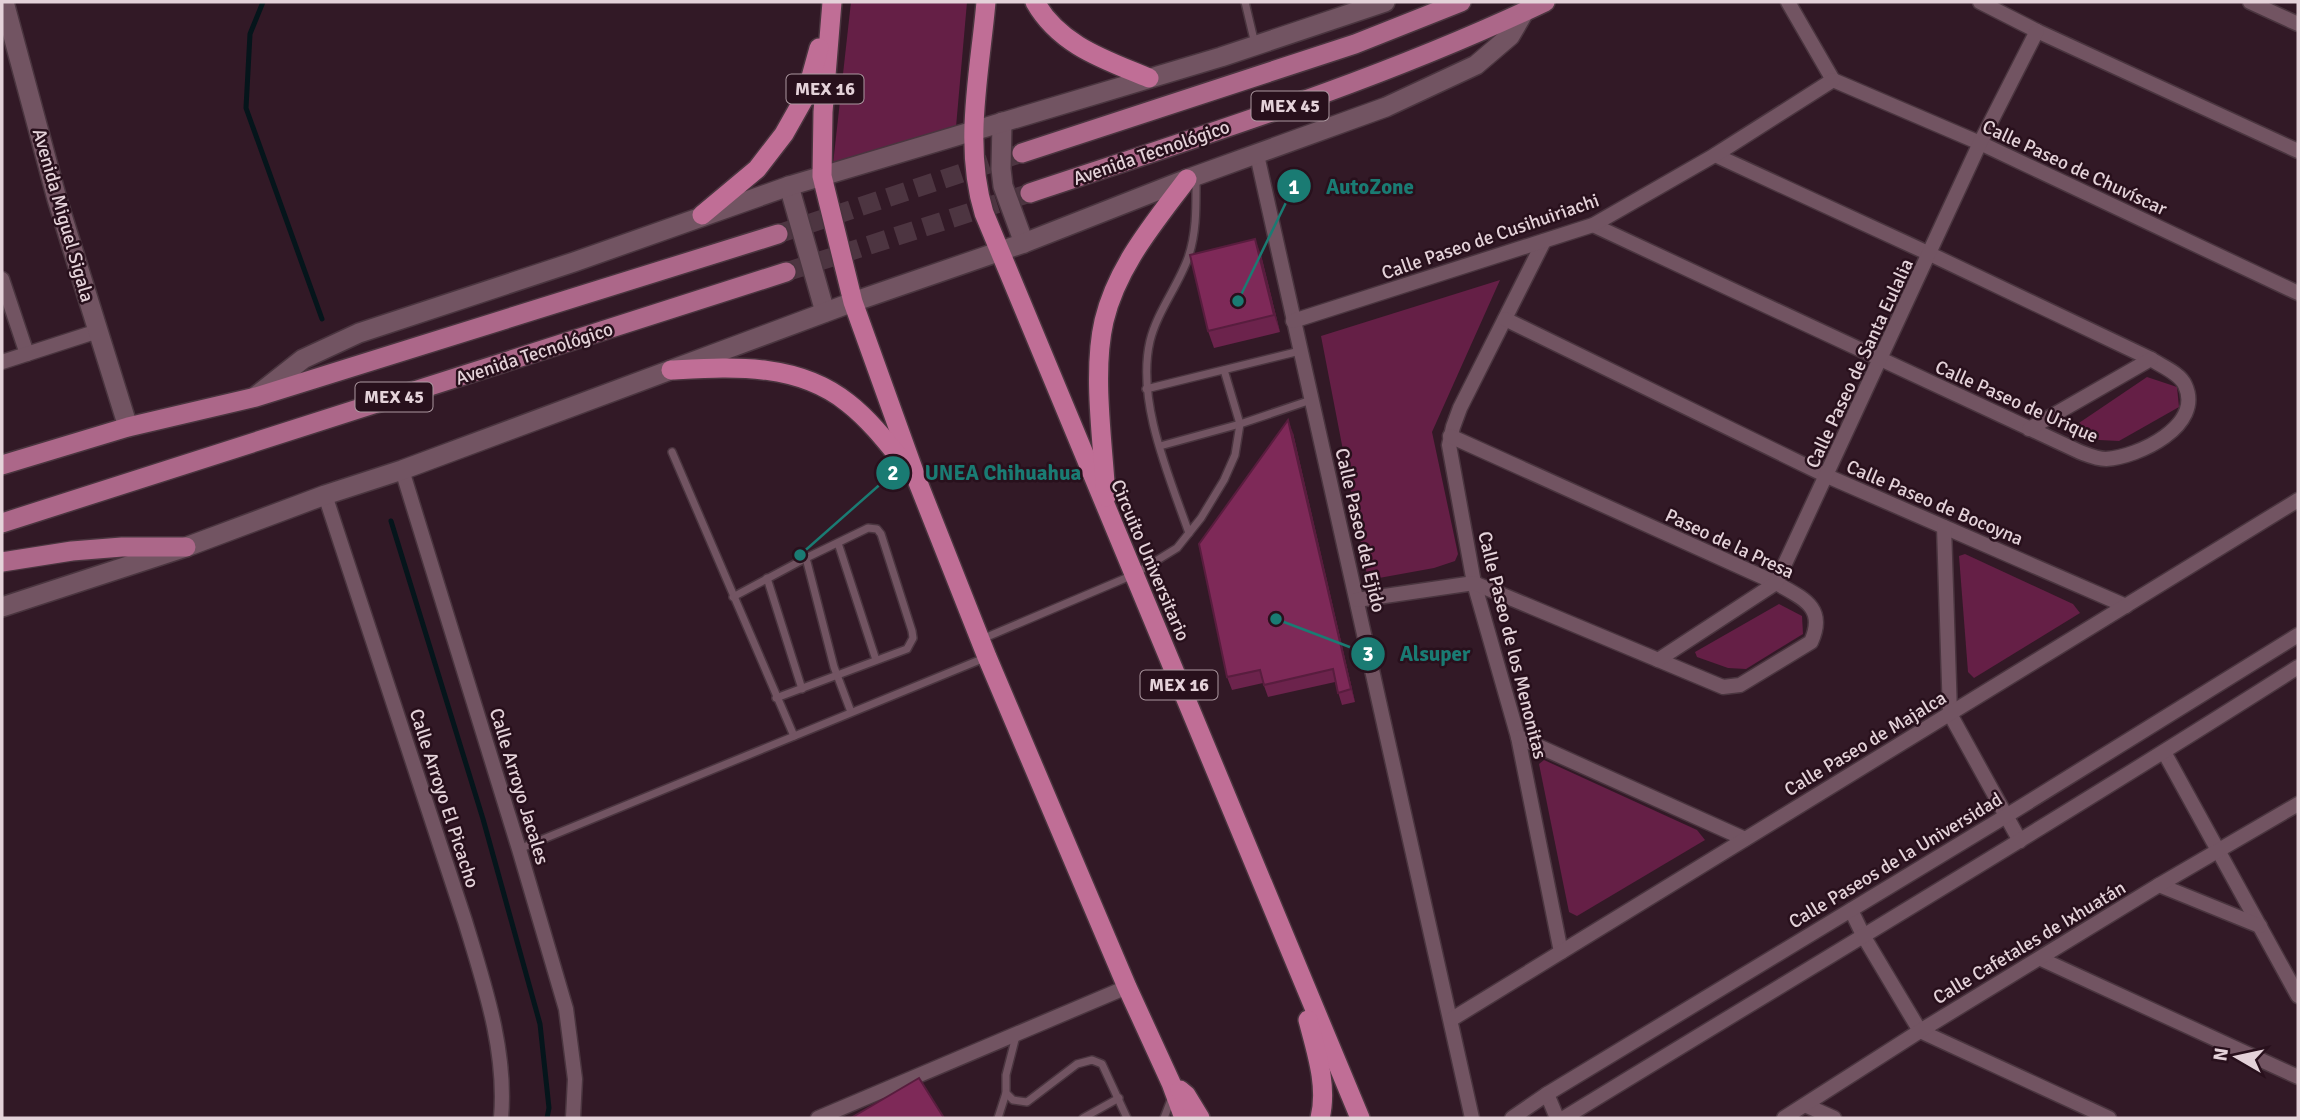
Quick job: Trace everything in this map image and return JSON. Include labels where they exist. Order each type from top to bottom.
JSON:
[{"type":"highway","name":"MEX 16","points":[[832,2],[823,112],[822,176],[853,302],[917,480],[984,648],[1184,1118]]},
{"type":"highway","name":"MEX 45","points":[[702,215],[757,169],[784,134],[806,95],[832,2]]},
{"type":"highway","name":"Circuito Universitario","points":[[986,2],[972,148],[979,197],[1133,575],[1360,1118]]},
{"type":"highway","points":[[1035,2],[1051,24],[1086,52],[1149,78]]},
{"type":"highway","points":[[1107,512],[1099,365],[1104,321],[1119,281],[1141,240],[1192,177]]},
{"type":"highway","points":[[671,370],[739,367],[763,369],[786,372],[820,386],[848,402],[880,433],[917,480]]},
{"type":"highway","points":[[1291,953],[1320,1070],[1320,1118]]},
{"type":"highway","points":[[1172,1088],[1186,1095],[1200,1118]]},
{"type":"main road","points":[[702,215],[789,186],[1149,78],[1385,2]]},
{"type":"main road","name":"Avenida Tecnológico","points":[[1022,153],[1355,44],[1461,2]]},
{"type":"main road","name":"Avenida Tecnológico","points":[[1030,193],[1326,93],[1413,60],[1545,2]]},
{"type":"main road","name":"Avenida Miguel Sigala","points":[[4,10],[57,199],[128,427]]},
{"type":"main road","points":[[2,607],[186,547],[325,495],[402,470],[825,312],[1024,243],[1192,177],[1386,107],[1476,65],[1510,36],[1524,12]]},
{"type":"main road","points":[[1002,122],[1003,186],[1024,243]]},
{"type":"main road","points":[[789,186],[825,312]]},
{"type":"main road","name":"MEX 45","points":[[256,397],[303,359],[359,333],[573,262],[702,215]]},
{"type":"main road","name":"Avenida Tecnológico","points":[[2,465],[128,427],[256,397],[778,234]]},
{"type":"main road","name":"Avenida Tecnológico","points":[[2,523],[786,272]]},
{"type":"main road","points":[[2,562],[72,551],[122,547],[186,547]]},
{"type":"street","points":[[1788,2],[1833,80]]},
{"type":"street","points":[[1980,2],[2298,151]]},
{"type":"street","points":[[2250,2],[2264,5],[2298,24]]},
{"type":"street","name":"Calle Paseo de Santa Eulalia","points":[[1776,583],[1980,143],[2037,31]]},
{"type":"street","name":"Calle Paseo de Chuvíscar","points":[[1833,80],[1980,143],[2298,293]]},
{"type":"street","name":"Calle Paseo de Cusihuiriachi","points":[[1293,321],[1593,225],[1715,156],[1833,80]]},
{"type":"street","name":"Calle Paseo del Ejido","points":[[1257,155],[1472,1118]]},
{"type":"street","name":"Calle Paseo de Urique","points":[[1593,225],[2080,452],[2102,459],[2128,455],[2177,428],[2185,417],[2185,384],[2151,359],[1715,156]]},
{"type":"street","name":"Calle Paseo de los Menonitas","points":[[1544,241],[1460,408],[1450,436],[1452,464],[1475,583],[1518,737],[1561,953]]},
{"type":"street","points":[[2,279],[27,354]]},
{"type":"street","name":"Calle Paseo de Bocoyna","points":[[1505,319],[1827,476],[2126,606]]},
{"type":"street","points":[[2,362],[98,331]]},
{"type":"street","points":[[2029,429],[2151,359]]},
{"type":"street","name":"Paseo de la Presa","points":[[1450,436],[1776,583],[1808,602],[1813,610],[1815,632],[1811,642],[1740,685],[1723,687],[1475,583]]},
{"type":"street","name":"Calle Arroyo Jacales","points":[[402,470],[566,1009],[575,1079],[573,1118]]},
{"type":"street","name":"Calle Arroyo El Picacho","points":[[325,495],[466,920],[500,1054],[501,1118]]},
{"type":"street","name":"Calle Paseo de Majalca","points":[[1452,1019],[2298,500]]},
{"type":"street","points":[[1944,527],[1950,714],[2020,841]]},
{"type":"street","points":[[1357,600],[1475,583]]},
{"type":"street","points":[[1658,660],[1776,583]]},
{"type":"street","name":"Calle Paseos de la Universidad","points":[[1513,1118],[1547,1094],[2006,816],[2298,635]]},
{"type":"street","points":[[1564,1118],[1864,937],[2298,667]]},
{"type":"street","points":[[1518,737],[1745,839]]},
{"type":"street","points":[[2164,752],[2298,996]]},
{"type":"street","name":"Calle Cafetales de Ixhuatán","points":[[1783,1118],[1920,1031],[2298,804]]},
{"type":"street","points":[[2159,886],[2260,926]]},
{"type":"street","points":[[1851,910],[1920,1031],[2109,1118]]},
{"type":"street","points":[[2041,958],[2298,1077]]},
{"type":"street","points":[[818,1118],[1127,987]]},
{"type":"street","points":[[1547,1094],[1557,1118]]},
{"type":"street","points":[[1805,1105],[1834,1118]]},
{"type":"lane","points":[[1245,2],[1255,44]]},
{"type":"lane","points":[[1189,533],[1160,446],[1146,389],[1146,369],[1151,339],[1188,258],[1193,237],[1192,177]]},
{"type":"lane","points":[[1146,389],[1300,351]]},
{"type":"lane","points":[[519,849],[851,712],[1133,575],[1177,548],[1201,518],[1224,480],[1235,455],[1240,424],[1224,370]]},
{"type":"lane","points":[[1160,446],[1240,424],[1311,400]]},
{"type":"lane","points":[[672,452],[794,736]]},
{"type":"lane","points":[[733,597],[868,528],[879,531],[913,638],[907,649],[776,698]]},
{"type":"lane","points":[[838,543],[876,660]]},
{"type":"lane","points":[[806,558],[837,676],[851,712]]},
{"type":"lane","points":[[767,578],[802,689]]},
{"type":"lane","points":[[998,1118],[1006,1093],[1006,1075],[1017,1034]]},
{"type":"lane","points":[[1006,1093],[1013,1100],[1027,1102],[1077,1065],[1092,1060],[1102,1064],[1127,1118]]},
{"type":"lane","points":[[1164,1118],[1172,1088]]},
{"type":"lane","points":[[1083,1118],[1119,1098]]},
{"type":"shaded area","points":[[851,2],[967,2],[956,127],[833,164]]},
{"type":"shaded area","points":[[1500,280],[1432,432],[1458,554],[1455,561],[1434,568],[1368,580],[1321,336]]},
{"type":"shaded area","points":[[2147,377],[2177,387],[2179,407],[2119,441],[2099,440],[2073,427]]},
{"type":"shaded area","points":[[1965,554],[2073,604],[2080,613],[1974,678],[1968,672],[1959,556]]},
{"type":"shaded area","points":[[1779,604],[1802,616],[1803,634],[1746,669],[1728,668],[1697,657],[1695,652]]},
{"type":"shaded area","points":[[1544,760],[1697,830],[1705,840],[1577,916],[1569,912],[1539,764]]},
{"type":"building","points":[[1255,239],[1274,315],[1208,331],[1190,255]]},
{"type":"building","points":[[1288,420],[1351,689],[1338,693],[1333,669],[1264,685],[1260,670],[1227,677],[1199,544]]},
{"type":"building","points":[[919,1078],[944,1118],[851,1118]]},
{"type":"waterway","points":[[263,2],[250,34],[246,108],[322,319]]},
{"type":"waterway","points":[[391,521],[483,819],[540,1024],[549,1108],[547,1118]]},
{"type":"tunnel","points":[[778,234],[1022,153]]},
{"type":"tunnel","points":[[786,272],[1030,193]]},
{"type":"place","name":"AutoZone","points":[[1238,301]]},
{"type":"place","name":"UNEA Chihuahua","points":[[800,555]]},
{"type":"place","name":"Alsuper","points":[[1276,619]]}]
